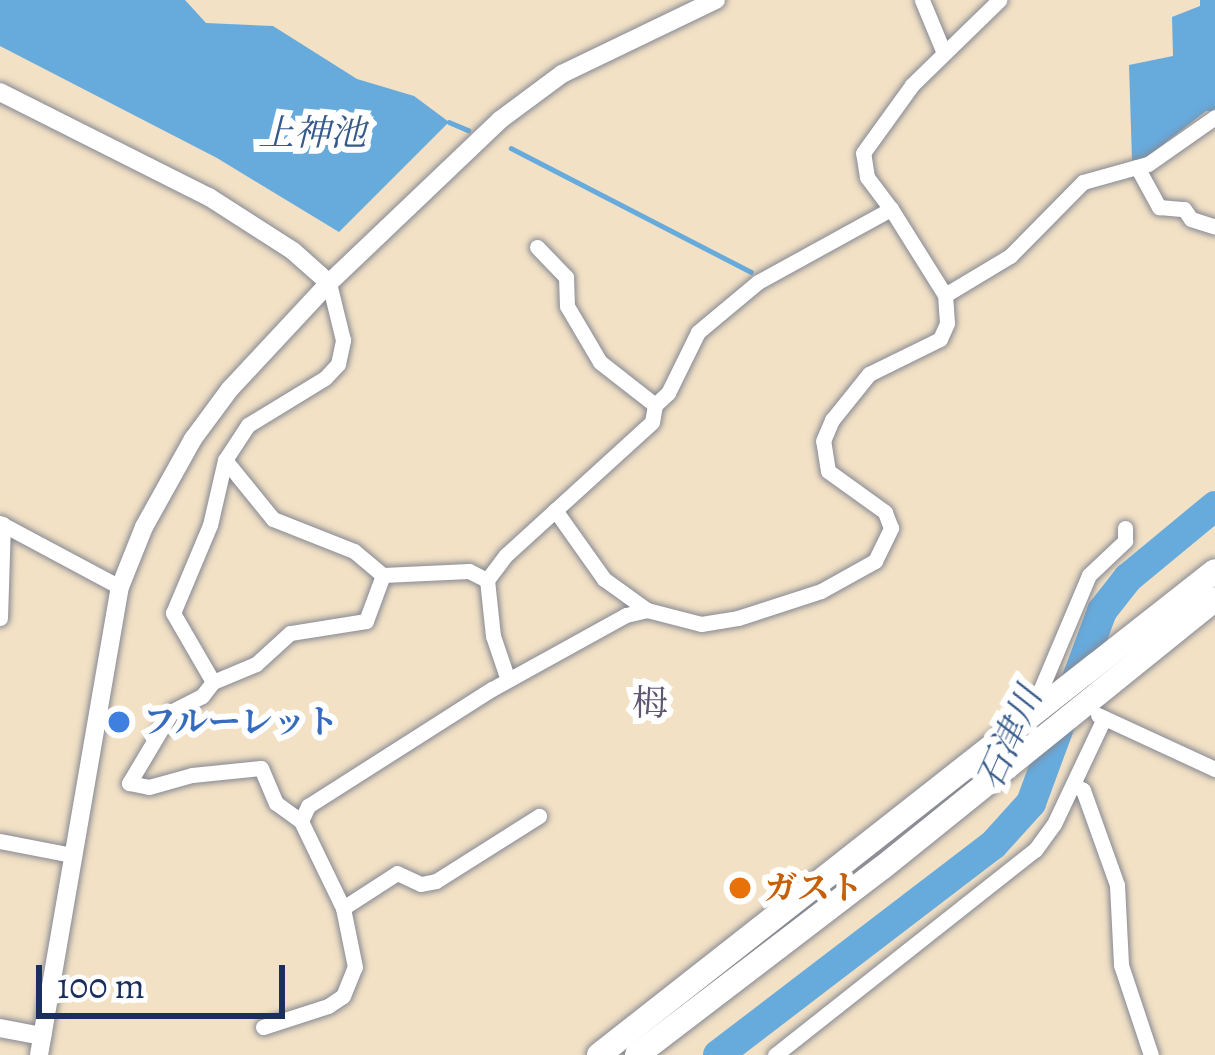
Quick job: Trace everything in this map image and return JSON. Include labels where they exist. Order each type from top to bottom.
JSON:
[{"type":"main road","points":[[599,1055],[1046,699],[1215,572]]},
{"type":"main road","points":[[637,1055],[882,868],[1031,745],[1095,707],[1215,599]]},
{"type":"street","points":[[922,0],[944,53]]},
{"type":"street","points":[[555,510],[604,579],[647,610],[701,624],[738,619],[821,590],[875,561],[891,528],[885,512],[828,471],[823,441],[832,420],[869,374],[940,339],[947,322],[945,295],[867,177],[863,153],[913,85],[999,0]]},
{"type":"street","points":[[0,1028],[41,1045],[120,587],[144,527],[193,439],[230,389],[329,283],[500,119],[562,74],[710,1]]},
{"type":"street","points":[[0,92],[209,197],[293,250],[329,283],[343,340],[338,364],[326,377],[248,425],[225,460],[210,525],[173,613],[213,682]]},
{"type":"street","points":[[945,295],[1010,256],[1083,182],[1137,167],[1215,116]]},
{"type":"street","points":[[1137,167],[1160,207],[1184,209],[1191,219],[1215,227]]},
{"type":"street","points":[[508,680],[493,636],[488,580],[506,555],[652,422],[655,405],[668,393],[698,332],[758,282],[891,209]]},
{"type":"street","points":[[537,247],[566,277],[567,306],[600,362],[655,405]]},
{"type":"street","points":[[225,460],[273,519],[354,551],[383,575],[469,572],[488,580]]},
{"type":"street","points":[[0,618],[2,524],[120,587]]},
{"type":"street","points":[[1124,528],[1125,541],[1089,575],[1046,699],[1095,707],[1215,769]]},
{"type":"street","points":[[263,1027],[328,1006],[351,984],[353,942],[344,908],[301,820],[276,803],[261,768],[192,775],[149,787],[129,784],[172,711],[202,696],[213,682],[256,664],[290,633],[366,621],[383,575]]},
{"type":"street","points":[[301,820],[308,806],[508,680],[626,615],[647,610]]},
{"type":"street","points":[[776,1055],[1035,850],[1074,785],[1095,707]]},
{"type":"street","points":[[1074,785],[1083,790],[1117,885],[1121,964],[1151,1055]]},
{"type":"street","points":[[344,908],[397,873],[421,884],[436,881],[539,816]]},
{"type":"street","points":[[0,841],[72,856]]},
{"type":"water","name":"上神池","points":[[0,0],[185,0],[206,23],[273,26],[357,79],[414,96],[449,122],[339,232],[217,158],[0,46]]},
{"type":"water","points":[[1200,0],[1215,0],[1215,111],[1206,111],[1143,160],[1132,160],[1129,65],[1173,56],[1172,17],[1200,6]]},
{"type":"waterway","points":[[449,122],[468,130]]},
{"type":"waterway","points":[[511,148],[751,272]]},
{"type":"waterway","name":"石津川","points":[[718,1055],[993,845],[1031,803],[1102,611],[1128,578],[1215,506]]},
{"type":"place","name":"フルーレット","points":[[119,722]]},
{"type":"place","name":"ガスト","points":[[740,888]]},
{"type":"district","name":"栂","points":[[650,703]]}]
